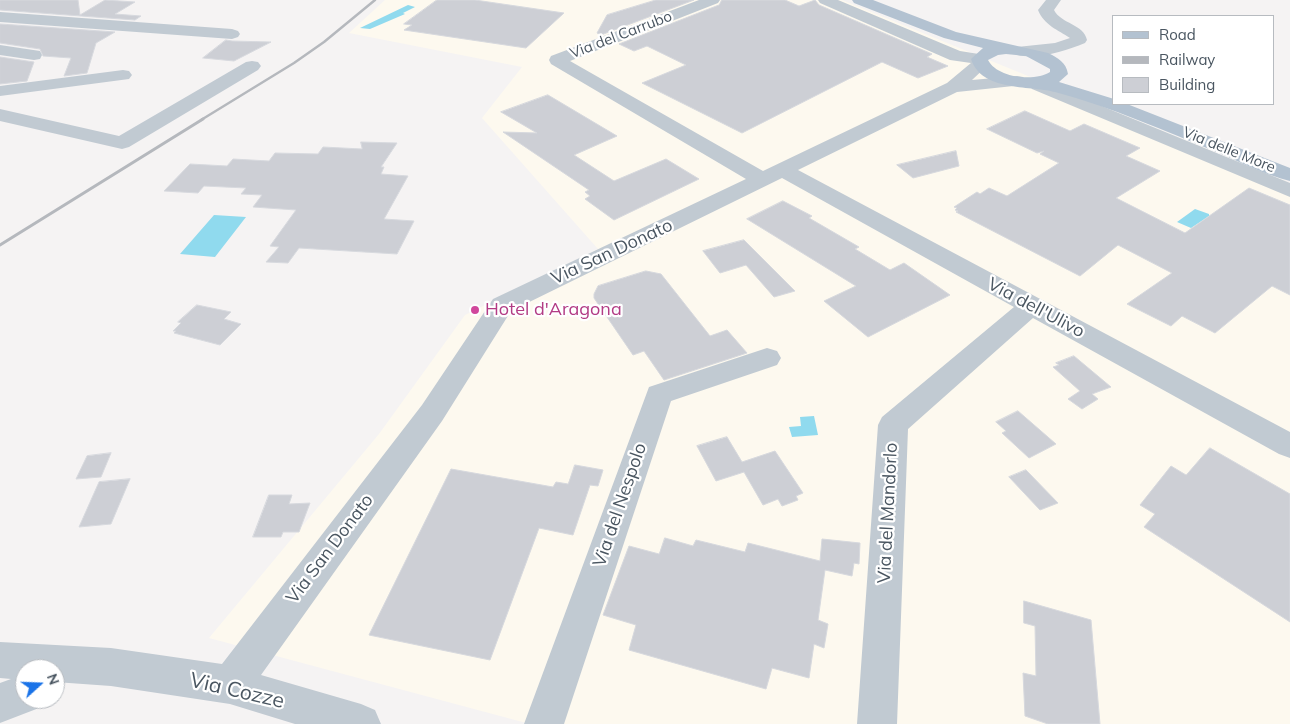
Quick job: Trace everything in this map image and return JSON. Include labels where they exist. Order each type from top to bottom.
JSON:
[{"type":"main road","points":[[859,0],[950,35],[1057,59],[1071,78],[1112,98]]},
{"type":"main road","points":[[950,35],[980,59],[988,72],[1005,79],[1059,88],[1168,126]]},
{"type":"main road","points":[[980,59],[993,50],[1016,50]]},
{"type":"main road","points":[[1027,83],[1052,79],[1058,74],[1057,59]]},
{"type":"main road","points":[[1126,105],[1168,126]]},
{"type":"main road","name":"Via delle More","points":[[1168,126],[1290,175]]},
{"type":"street","name":"Via del Carrubo","points":[[557,60],[713,0]]},
{"type":"street","points":[[825,0],[956,56],[980,59]]},
{"type":"street","points":[[1054,0],[1046,10],[1047,14],[1054,21],[1078,35],[1079,40],[1057,59]]},
{"type":"street","points":[[0,17],[232,34]]},
{"type":"street","points":[[0,50],[34,55]]},
{"type":"street","points":[[953,87],[980,59]]},
{"type":"street","name":"Via dell'Ulivo","points":[[557,60],[773,175],[1032,306],[1290,446]]},
{"type":"street","points":[[0,114],[122,143],[252,66]]},
{"type":"street","points":[[0,91],[123,75]]},
{"type":"street","points":[[953,87],[1027,83],[1290,191]]},
{"type":"street","name":"Via San Donato","points":[[230,685],[432,413],[502,306],[953,87]]},
{"type":"street","name":"Via del Mandorlo","points":[[877,724],[892,426],[1032,306]]},
{"type":"street","name":"Via del Nespolo","points":[[544,724],[659,394],[768,358]]},
{"type":"street","name":"Via Cozze","points":[[0,660],[111,667],[230,685],[361,724]]},
{"type":"street","points":[[65,680],[111,667]]},
{"type":"street","points":[[0,703],[15,698]]},
{"type":"shaded area","points":[[385,0],[842,0],[1290,183],[1290,724],[530,724],[209,638],[379,434],[465,315],[598,249],[482,118],[522,67],[349,33]]},
{"type":"water","points":[[408,5],[415,7],[403,13],[405,14],[370,29],[360,28]]},
{"type":"water","points":[[1195,209],[1209,214],[1209,216],[1191,228],[1177,222]]},
{"type":"water","points":[[214,215],[246,217],[215,257],[180,254]]},
{"type":"water","points":[[814,416],[818,435],[792,437],[789,427],[801,426],[800,417]]},
{"type":"building","points":[[0,0],[78,0],[80,15],[105,0],[135,2],[115,14],[141,16],[135,20],[0,10]]},
{"type":"building","points":[[437,0],[475,0],[564,13],[526,48],[404,30],[412,25],[404,24]]},
{"type":"building","points":[[656,0],[694,0],[601,35],[597,33],[607,15]]},
{"type":"building","points":[[722,0],[785,0],[799,6],[815,0],[819,5],[932,54],[927,57],[948,66],[918,78],[882,62],[742,133],[642,83],[686,65],[647,46],[634,51],[619,44],[719,5]]},
{"type":"building","points":[[0,24],[115,32],[96,43],[87,73],[64,76],[71,58],[43,56],[40,49],[0,43]]},
{"type":"building","points":[[226,40],[271,42],[234,61],[203,58]]},
{"type":"building","points":[[0,57],[34,62],[27,81],[0,84]]},
{"type":"building","points":[[548,95],[617,136],[574,155],[614,181],[666,159],[699,179],[614,220],[585,199],[590,196],[585,192],[589,190],[503,132],[537,133],[501,112]]},
{"type":"building","points":[[1025,111],[1070,131],[1084,124],[1140,148],[1126,156],[1160,171],[1116,198],[1185,233],[1249,188],[1290,205],[1290,295],[1272,286],[1215,333],[1182,316],[1171,326],[1127,304],[1172,273],[1118,245],[1080,276],[956,212],[958,211],[955,210],[957,208],[954,207],[977,192],[980,194],[989,188],[1007,196],[1059,163],[1040,154],[1044,151],[1037,153],[987,129]]},
{"type":"building","points":[[361,142],[397,143],[381,167],[384,167],[381,174],[408,176],[384,219],[414,221],[397,254],[299,248],[288,263],[266,262],[279,247],[270,246],[296,210],[253,207],[262,195],[241,194],[246,188],[204,186],[198,193],[164,191],[190,164],[227,166],[233,159],[269,161],[275,153],[318,154],[323,147],[362,149]]},
{"type":"building","points":[[956,151],[959,166],[913,178],[897,165]]},
{"type":"building","points":[[783,201],[812,216],[809,218],[859,247],[855,249],[890,270],[904,263],[950,295],[868,337],[824,301],[856,286],[747,219]]},
{"type":"building","points":[[744,240],[795,291],[774,297],[746,265],[720,273],[703,251]]},
{"type":"building","points":[[646,271],[661,274],[710,336],[727,330],[747,353],[664,380],[644,351],[633,355],[594,298],[594,294],[598,286]]},
{"type":"building","points":[[197,305],[231,312],[224,319],[241,324],[220,345],[174,333],[176,331],[173,331],[181,323],[178,322]]},
{"type":"building","points":[[1074,356],[1111,387],[1092,394],[1098,399],[1082,409],[1068,399],[1080,391],[1053,367],[1059,365],[1056,363]]},
{"type":"building","points":[[1018,411],[1056,444],[1029,458],[1002,433],[1006,431],[996,422]]},
{"type":"building","points":[[727,437],[742,462],[775,451],[803,493],[796,496],[798,500],[782,506],[778,499],[763,505],[744,472],[716,481],[697,446]]},
{"type":"building","points":[[1210,448],[1290,494],[1290,622],[1144,527],[1155,514],[1140,505],[1171,466],[1186,475]]},
{"type":"building","points":[[111,453],[101,477],[76,479],[87,456]]},
{"type":"building","points":[[575,465],[603,470],[598,486],[590,485],[573,535],[539,528],[490,660],[369,635],[451,469],[553,487],[556,482],[568,484]]},
{"type":"building","points":[[1026,470],[1058,503],[1040,510],[1009,477]]},
{"type":"building","points":[[130,479],[111,524],[79,527],[99,482]]},
{"type":"building","points":[[269,495],[292,495],[289,504],[310,503],[299,532],[283,532],[281,537],[253,537]]},
{"type":"building","points":[[665,538],[693,546],[696,540],[745,552],[748,543],[820,561],[822,539],[860,543],[859,564],[854,563],[852,576],[825,570],[818,620],[828,624],[824,648],[814,644],[809,678],[772,668],[766,689],[629,650],[636,625],[603,615],[629,546],[659,554]]},
{"type":"building","points":[[1024,601],[1091,620],[1100,724],[1048,724],[1025,716],[1023,673],[1036,676],[1035,626],[1024,623]]},
{"type":"railway","points":[[201,120],[294,63],[324,42],[375,0]]},
{"type":"railway","points":[[0,245],[203,119]]},
{"type":"place","name":"Hotel d'Aragona","points":[[475,310]]}]
